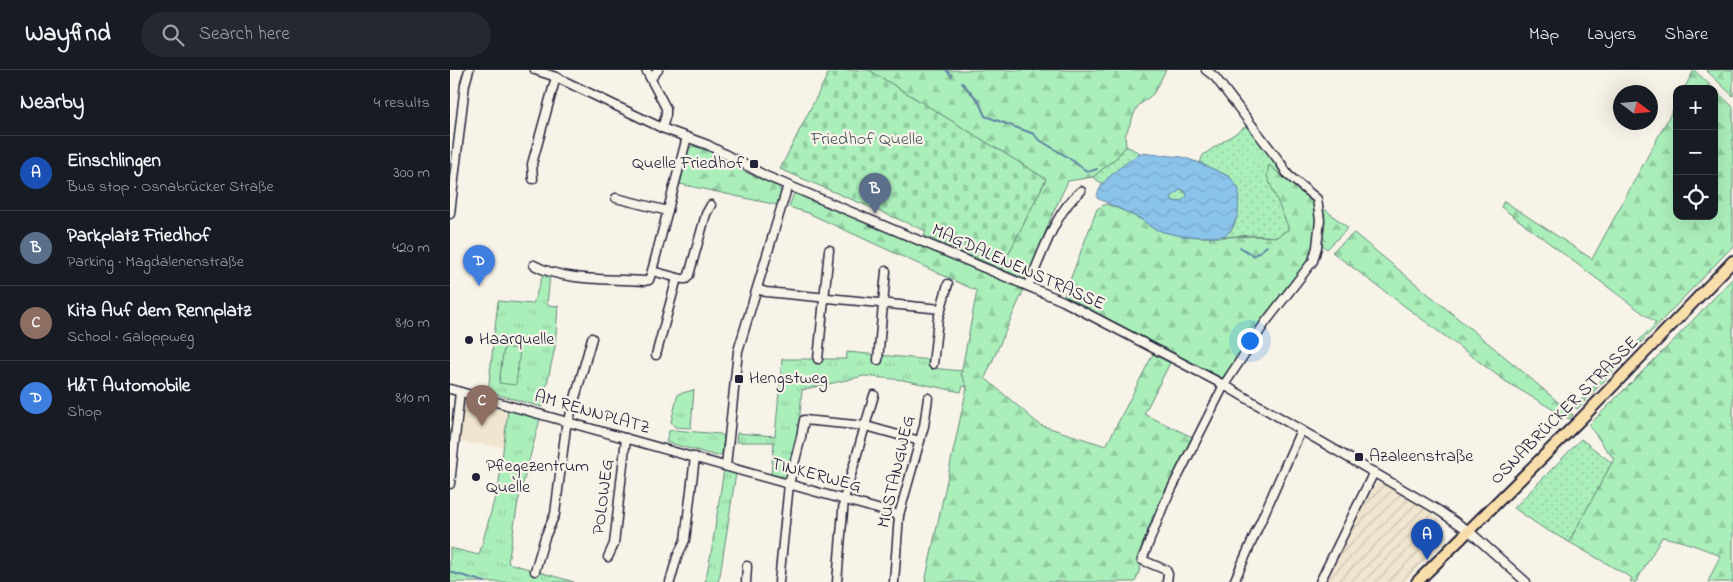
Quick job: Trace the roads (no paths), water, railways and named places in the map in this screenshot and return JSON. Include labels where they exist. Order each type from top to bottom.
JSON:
[{"type":"main road","name":"OSNABRÜCKER STRASSE","points":[[1417,582],[1601,399],[1733,261]]},
{"type":"street","points":[[463,70],[465,84]]},
{"type":"street","points":[[450,214],[454,144],[469,70]]},
{"type":"street","name":"MAGDALENENSTRASSE","points":[[535,70],[556,77],[662,128],[708,144],[748,167],[788,185],[1063,301],[1224,385],[1374,472],[1469,531]]},
{"type":"street","points":[[646,70],[666,108],[662,128]]},
{"type":"street","points":[[651,78],[658,70]]},
{"type":"street","points":[[1167,582],[1168,574],[1166,570],[1142,560],[1160,513],[1224,385],[1265,323],[1313,261],[1317,247],[1320,220],[1317,199],[1288,175],[1215,77],[1206,70]]},
{"type":"street","points":[[533,179],[532,164],[556,77]]},
{"type":"street","points":[[534,264],[545,271],[564,275],[648,280],[687,137]]},
{"type":"street","points":[[726,466],[738,351],[788,185]]},
{"type":"street","points":[[1028,286],[1062,212],[1073,197],[1081,191]]},
{"type":"street","points":[[616,198],[668,211]]},
{"type":"street","points":[[652,271],[686,279],[706,214],[711,205]]},
{"type":"street","points":[[818,359],[829,250]]},
{"type":"street","points":[[878,360],[886,271]]},
{"type":"street","points":[[656,355],[677,278]]},
{"type":"street","points":[[933,364],[938,318],[948,284]]},
{"type":"street","points":[[757,289],[766,292],[941,309]]},
{"type":"street","points":[[535,571],[545,537],[555,514],[566,427],[592,338]]},
{"type":"street","name":"AM RENNPLATZ","points":[[450,389],[726,466]]},
{"type":"street","points":[[450,484],[460,392]]},
{"type":"street","points":[[837,582],[844,500],[874,395]]},
{"type":"street","name":"MUSTANGWEG","points":[[894,582],[900,514],[924,426],[928,398]]},
{"type":"street","points":[[779,582],[789,484],[804,420],[866,426],[920,441]]},
{"type":"street","points":[[1234,582],[1301,430]]},
{"type":"street","name":"POLOWEG","points":[[608,557],[614,544],[626,438]]},
{"type":"street","points":[[670,582],[677,557],[685,540],[695,457]]},
{"type":"street","name":"TINKERWEG","points":[[726,466],[900,514]]},
{"type":"street","points":[[1320,582],[1374,472]]},
{"type":"street","points":[[1469,531],[1526,582]]},
{"type":"street","points":[[746,582],[747,566]]},
{"type":"water","points":[[1140,153],[1182,157],[1230,177],[1239,189],[1238,215],[1231,230],[1226,235],[1216,237],[1181,236],[1164,232],[1152,228],[1141,219],[1097,198],[1098,192],[1107,179]],"holes":[[[1181,189],[1186,192],[1187,196],[1180,202],[1173,201],[1171,197]]]},
{"type":"waterway","points":[[946,70],[952,76]]},
{"type":"waterway","points":[[962,83],[978,100],[985,116],[1034,134],[1038,139],[1085,170],[1097,169]]},
{"type":"waterway","points":[[1240,247],[1254,256],[1267,246]]},
{"type":"waterway","points":[[450,572],[485,582]]},
{"type":"place","name":"Quelle Friedhof","points":[[754,164]]},
{"type":"place","name":"Parkplatz Friedhof","points":[[875,214]]},
{"type":"place","name":"H&T Automobile","points":[[479,286]]},
{"type":"place","name":"Haarquelle","points":[[469,340]]},
{"type":"place","name":"Hengstweg","points":[[739,379]]},
{"type":"place","name":"Kita Auf dem Rennplatz","points":[[482,426]]},
{"type":"place","name":"Azaleenstraße","points":[[1359,457]]},
{"type":"place","name":"Pflegezentrum Quelle","points":[[476,477]]},
{"type":"place","name":"Einschlingen","points":[[1427,560]]},
{"type":"park label","name":"Friedhof Quelle","points":[[867,140]]}]
